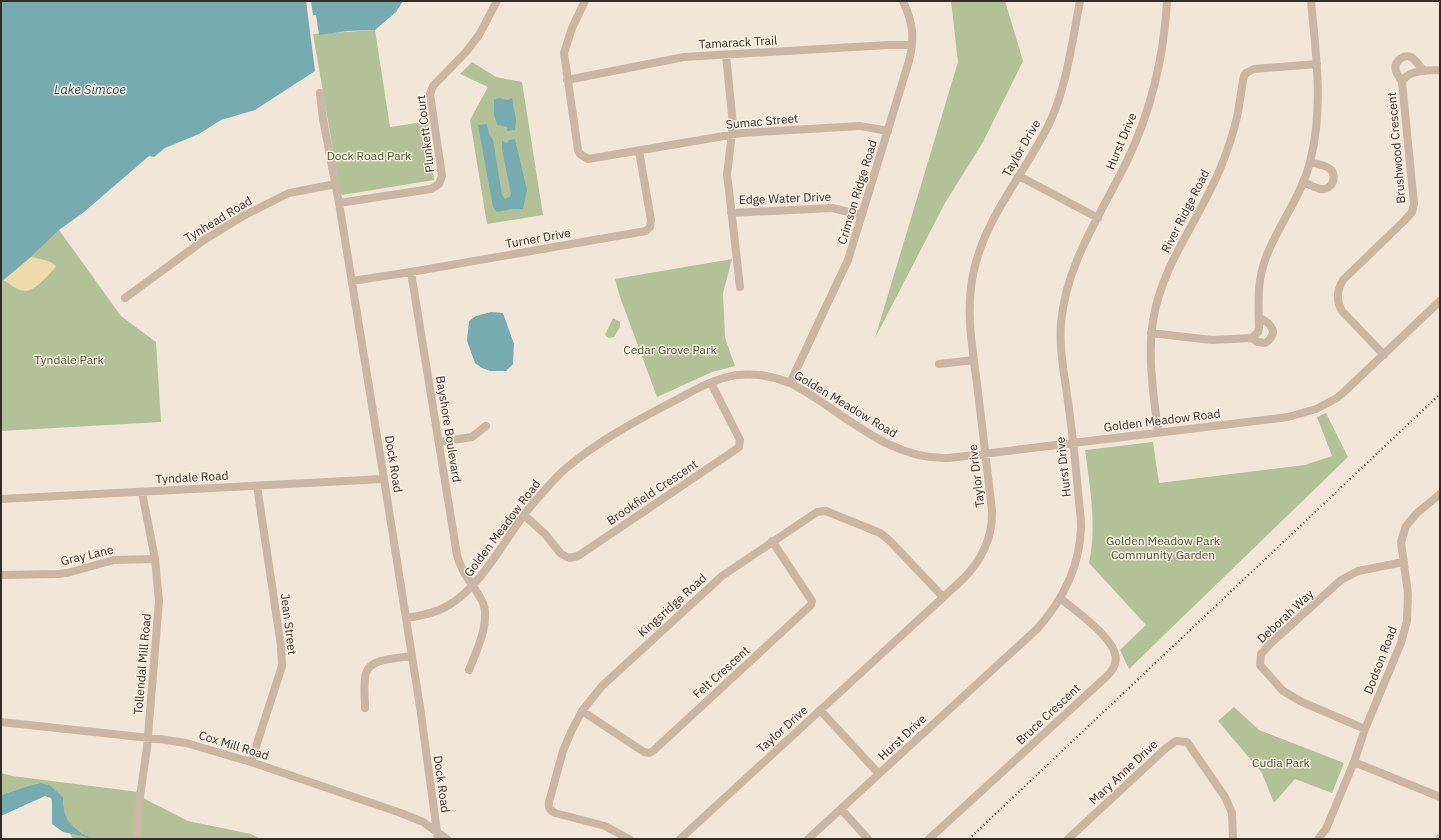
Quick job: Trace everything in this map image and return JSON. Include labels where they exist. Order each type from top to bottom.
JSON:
[{"type":"street","name":"Plunkett Court","points":[[339,204],[431,189],[439,184],[442,176],[430,94],[431,89],[466,52],[479,35],[497,1]]},
{"type":"street","points":[[567,80],[564,53],[572,28],[585,1]]},
{"type":"street","name":"Crimson Ridge Road","points":[[790,383],[844,271],[888,131],[912,45],[912,23],[903,1]]},
{"type":"street","name":"Taylor Drive","points":[[680,839],[943,597],[975,566],[983,553],[989,538],[992,515],[969,312],[970,290],[977,258],[990,224],[1048,126],[1056,107],[1063,83],[1080,1]]},
{"type":"street","name":"Hurst Drive","points":[[808,839],[1037,629],[1061,599],[1074,568],[1078,553],[1081,520],[1074,443],[1062,363],[1061,323],[1065,300],[1070,278],[1079,256],[1128,159],[1146,112],[1160,62],[1167,1]]},
{"type":"street","points":[[1252,338],[1258,332],[1259,328],[1258,295],[1265,262],[1269,250],[1288,215],[1303,182],[1310,162],[1317,118],[1318,83],[1311,1]]},
{"type":"street","name":"Tamarack Trail","points":[[567,80],[676,58],[888,45],[912,45]]},
{"type":"street","points":[[726,55],[733,125],[727,174],[740,287]]},
{"type":"street","name":"Brushwood Crescent","points":[[1384,355],[1342,311],[1337,299],[1338,290],[1343,280],[1410,216],[1414,208],[1402,82],[1395,70],[1396,64],[1400,58],[1410,57],[1424,71]]},
{"type":"street","name":"River Ridge Road","points":[[1158,432],[1151,368],[1151,333],[1156,307],[1164,280],[1210,191],[1227,152],[1237,118],[1246,73],[1254,69],[1317,64]]},
{"type":"street","name":"Brushwood Crescent","points":[[1402,82],[1410,73],[1440,70]]},
{"type":"street","name":"Sumac Street","points":[[567,80],[580,154],[588,159],[757,132],[860,126],[888,131]]},
{"type":"street","name":"Dock Road","points":[[320,93],[323,119],[336,184],[352,281],[412,656],[437,836]]},
{"type":"street","name":"Turner Drive","points":[[352,281],[646,231],[651,224],[639,151]]},
{"type":"street","points":[[1303,182],[1321,189],[1325,189],[1333,182],[1333,172],[1329,168],[1310,162]]},
{"type":"street","points":[[1019,176],[1098,218]]},
{"type":"street","name":"Tynhead Road","points":[[125,298],[204,240],[243,216],[289,193],[336,184]]},
{"type":"street","name":"Edge Water Drive","points":[[731,212],[832,208],[862,215]]},
{"type":"street","name":"Bayshore Boulevard","points":[[412,272],[457,555],[461,568],[482,601],[485,614],[485,622],[479,644],[469,670]]},
{"type":"street","name":"Golden Meadow Road","points":[[406,618],[428,614],[444,608],[473,587],[534,502],[558,476],[576,460],[638,420],[711,382],[736,375],[752,375],[771,377],[790,383],[882,441],[906,452],[920,456],[943,459],[1288,417],[1307,412],[1336,398],[1384,355],[1440,301]]},
{"type":"street","points":[[1151,333],[1212,340],[1252,338],[1257,342],[1265,343],[1271,336],[1272,327],[1269,323],[1259,318]]},
{"type":"street","points":[[939,364],[974,360]]},
{"type":"street","name":"Brookfield Crescent","points":[[524,515],[545,534],[561,554],[565,557],[573,557],[735,450],[739,447],[740,440],[711,382]]},
{"type":"street","points":[[439,442],[472,437],[486,426]]},
{"type":"street","name":"Tyndale Road","points":[[1,498],[384,479]]},
{"type":"street","name":"Jean Street","points":[[251,762],[282,666],[281,646],[256,486]]},
{"type":"street","name":"Tollendal Mill Road","points":[[137,839],[137,817],[148,738],[159,609],[158,585],[142,492]]},
{"type":"street","name":"Dodson Road","points":[[1318,839],[1326,830],[1354,762],[1365,729],[1401,643],[1407,621],[1408,594],[1401,542],[1406,526],[1417,513],[1440,494]]},
{"type":"street","name":"Kingsridge Road","points":[[629,839],[605,826],[555,813],[551,810],[549,806],[563,751],[582,711],[602,686],[722,576],[817,512],[826,511],[874,530],[890,540],[943,597]]},
{"type":"street","name":"Felt Crescent","points":[[582,711],[644,752],[649,753],[653,751],[811,605],[812,601],[772,541]]},
{"type":"street","name":"Gray Lane","points":[[1,575],[58,574],[67,573],[114,560],[154,559]]},
{"type":"street","name":"Deborah Way","points":[[1365,729],[1302,702],[1283,691],[1260,665],[1261,654],[1270,644],[1341,580],[1358,571],[1404,562]]},
{"type":"street","name":"Bruce Crescent","points":[[929,839],[1114,668],[1116,663],[1115,653],[1110,644],[1085,617],[1061,599]]},
{"type":"street","points":[[365,708],[366,674],[370,666],[378,662],[412,656]]},
{"type":"street","points":[[820,710],[879,774]]},
{"type":"street","name":"Cox Mill Road","points":[[1,722],[186,743],[251,762],[401,813],[423,822],[437,836],[446,839]]},
{"type":"street","name":"Mary Anne Drive","points":[[1068,839],[1166,748],[1176,741],[1187,742],[1225,797],[1232,813],[1234,839]]},
{"type":"street","points":[[1354,762],[1440,797]]},
{"type":"street","points":[[841,809],[868,839]]},
{"type":"green space","points":[[951,1],[1005,1],[1023,61],[983,142],[945,203],[875,338],[958,62]]},
{"type":"green space","name":"Dock Road Park","points":[[375,30],[390,127],[430,121],[427,132],[434,180],[342,195],[340,191],[313,34]]},
{"type":"green space","points":[[472,62],[496,77],[522,82],[543,215],[487,224],[470,120],[488,87],[460,74]]},
{"type":"green space","name":"Tyndale Park","points":[[59,230],[121,316],[156,342],[161,422],[1,431],[1,282],[31,257]]},
{"type":"green space","name":"Cedar Grove Park","points":[[732,259],[723,293],[725,338],[735,366],[712,372],[657,397],[620,297],[615,279]]},
{"type":"green space","points":[[613,318],[620,322],[620,327],[614,337],[609,338],[605,335]]},
{"type":"green space","name":"Golden Meadow Park Community Garden","points":[[1326,413],[1348,457],[1129,669],[1120,650],[1146,625],[1089,563],[1093,521],[1091,492],[1085,450],[1153,442],[1159,483],[1305,465],[1332,456],[1317,417]]},
{"type":"green space","name":"Cudia Park","points":[[1234,707],[1259,730],[1344,763],[1332,793],[1295,779],[1274,803],[1262,773],[1218,721]]},
{"type":"green space","points":[[1,773],[12,776],[139,792],[145,799],[188,821],[251,834],[260,839],[73,839],[69,832],[86,836],[68,820],[64,811],[63,797],[39,783],[1,795]]},
{"type":"sand","points":[[31,257],[48,261],[56,266],[39,284],[30,290],[20,290],[3,280]]},
{"type":"water","name":"Lake Simcoe","points":[[1,1],[306,1],[315,71],[255,110],[221,120],[199,134],[165,148],[154,157],[149,156],[84,212],[59,230],[31,257],[1,282]]},
{"type":"water","points":[[311,1],[403,1],[396,12],[375,30],[348,31],[319,35],[316,15],[313,15]]},
{"type":"water","points":[[499,98],[508,100],[512,98],[516,120],[515,130],[507,131],[507,127],[497,125],[494,114],[494,100]]},
{"type":"water","points":[[487,124],[489,134],[493,140],[502,195],[505,199],[510,197],[511,194],[502,149],[502,141],[507,143],[509,140],[515,139],[527,190],[523,209],[512,209],[497,212],[493,207],[478,125]]},
{"type":"water","points":[[491,312],[503,313],[514,344],[513,364],[506,371],[490,371],[475,363],[467,341],[469,321],[476,316]]},
{"type":"water","points":[[40,783],[49,785],[63,797],[64,811],[68,820],[75,828],[87,837],[63,832],[52,824],[52,801],[51,798],[45,796],[1,816],[1,795]]},
{"type":"railway","points":[[969,839],[1440,394]]}]
